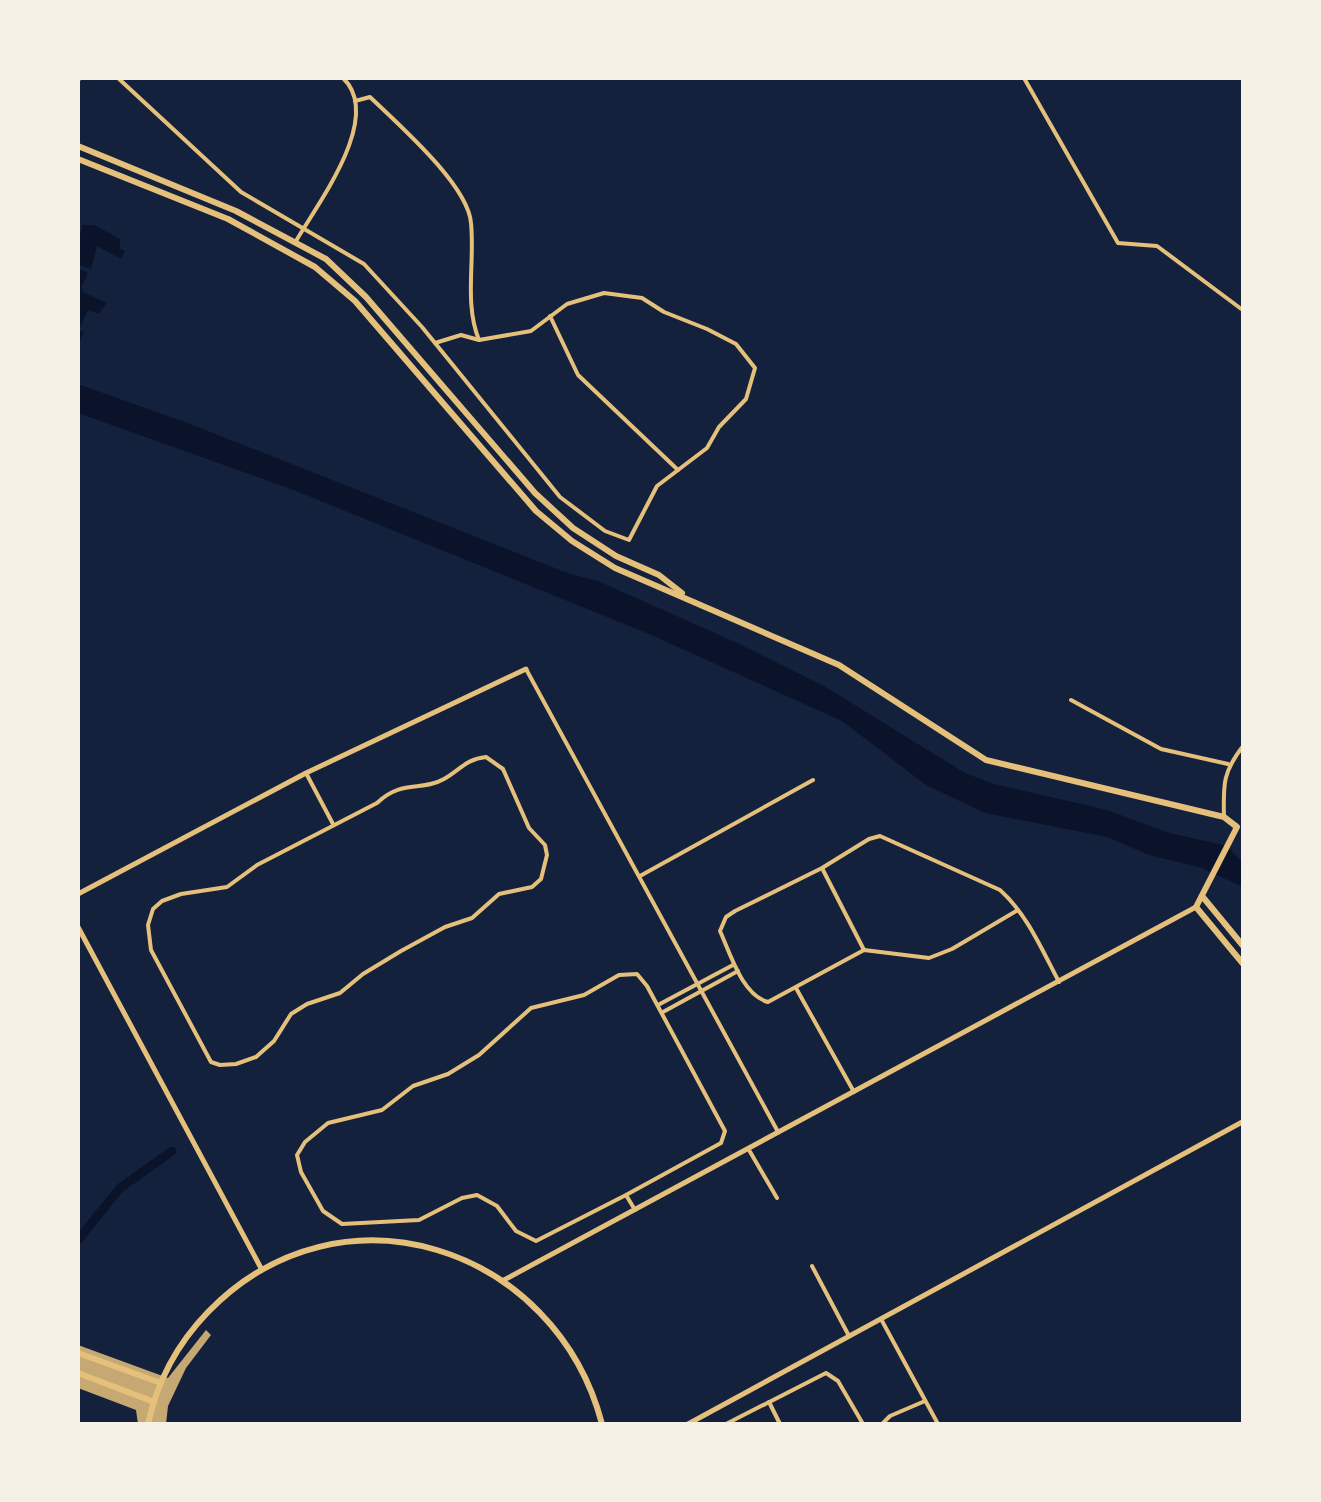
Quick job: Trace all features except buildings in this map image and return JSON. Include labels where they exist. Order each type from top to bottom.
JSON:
[{"type":"main road","points":[[78,146],[236,210],[326,259],[366,297],[535,493],[573,528],[687,596]]},
{"type":"main road","points":[[78,158],[228,219],[315,268],[382,331],[536,511],[572,541],[615,568],[839,664],[986,760],[1224,817],[1236,827],[1196,908],[1244,965]]},
{"type":"main road","points":[[1202,896],[1244,946]]},
{"type":"main road","points":[[148,1424],[182,1343],[237,1286],[262,1270],[305,1252],[336,1244],[395,1242],[448,1253],[504,1280],[540,1310],[571,1348],[586,1375],[602,1424]]},
{"type":"main road","points":[[78,1353],[162,1383]]},
{"type":"main road","points":[[78,1373],[154,1402]]},
{"type":"street","points":[[118,78],[241,192],[364,264],[435,343],[560,496],[605,530],[629,540],[657,486],[707,448],[746,399],[755,368],[736,344],[642,298],[604,293],[566,304],[532,331],[479,340],[461,335],[435,343]]},
{"type":"street","points":[[296,241],[349,148],[358,111],[350,84],[343,78]]},
{"type":"street","points":[[1024,78],[1118,242],[1158,246],[1244,311]]},
{"type":"street","points":[[355,101],[370,98],[464,196],[472,221],[470,291],[479,340]]},
{"type":"street","points":[[550,316],[578,375],[678,470]]},
{"type":"street","points":[[78,894],[306,773],[526,669],[778,1132]]},
{"type":"street","points":[[1071,700],[1161,749],[1228,764]]},
{"type":"street","points":[[1224,817],[1228,764],[1244,744]]},
{"type":"street","points":[[486,757],[503,769],[523,816],[545,845],[547,854],[541,879],[532,887],[499,894],[472,918],[445,927],[401,951],[340,993],[307,1004],[291,1014],[274,1041],[256,1056],[236,1064],[211,1062],[151,950],[147,937],[153,909],[168,897],[227,887],[257,865],[333,824],[403,786],[444,779],[465,762],[486,757]]},
{"type":"street","points":[[306,773],[333,824]]},
{"type":"street","points":[[640,876],[813,780]]},
{"type":"street","points":[[1018,910],[952,949],[928,958],[864,950],[773,1001],[762,1002],[738,971],[720,930],[726,917],[880,836],[925,859],[988,882],[1010,899],[1018,910],[1059,982]]},
{"type":"street","points":[[822,868],[864,950]]},
{"type":"street","points":[[504,1280],[1196,908]]},
{"type":"street","points":[[78,927],[262,1270]]},
{"type":"street","points":[[658,1006],[734,964]]},
{"type":"street","points":[[662,1013],[738,971]]},
{"type":"street","points":[[629,973],[642,978],[658,1006],[724,1125],[724,1138],[536,1242],[516,1232],[497,1206],[477,1195],[462,1198],[419,1220],[342,1224],[324,1212],[301,1172],[297,1155],[305,1142],[328,1124],[373,1114],[413,1086],[448,1074],[491,1045],[522,1014],[542,1004],[584,995],[619,974],[629,973]]},
{"type":"street","points":[[796,988],[854,1092]]},
{"type":"street","points":[[688,1424],[1244,1122]]},
{"type":"street","points":[[749,1148],[777,1198]]},
{"type":"street","points":[[626,1195],[635,1210]]},
{"type":"street","points":[[812,1266],[849,1336]]},
{"type":"street","points":[[881,1319],[938,1424]]},
{"type":"street","points":[[726,1424],[826,1373],[834,1375],[863,1424]]},
{"type":"street","points":[[769,1401],[780,1424]]},
{"type":"street","points":[[882,1424],[890,1416],[926,1401]]},
{"type":"water","points":[[83,225],[94,225],[120,239],[120,249],[125,251],[121,259],[97,246],[91,269],[78,265]]},
{"type":"water","points":[[78,268],[88,273],[81,287],[83,292],[107,303],[99,314],[88,310],[79,330],[84,332],[79,343]]},
{"type":"water","points":[[78,384],[193,425],[570,574],[598,581],[824,686],[965,773],[1227,846],[1243,863],[1243,887],[1202,868],[1149,855],[1107,837],[985,813],[926,785],[842,721],[649,634],[291,489],[78,413]]},
{"type":"waterway","points":[[78,1240],[120,1188],[172,1151]]}]
